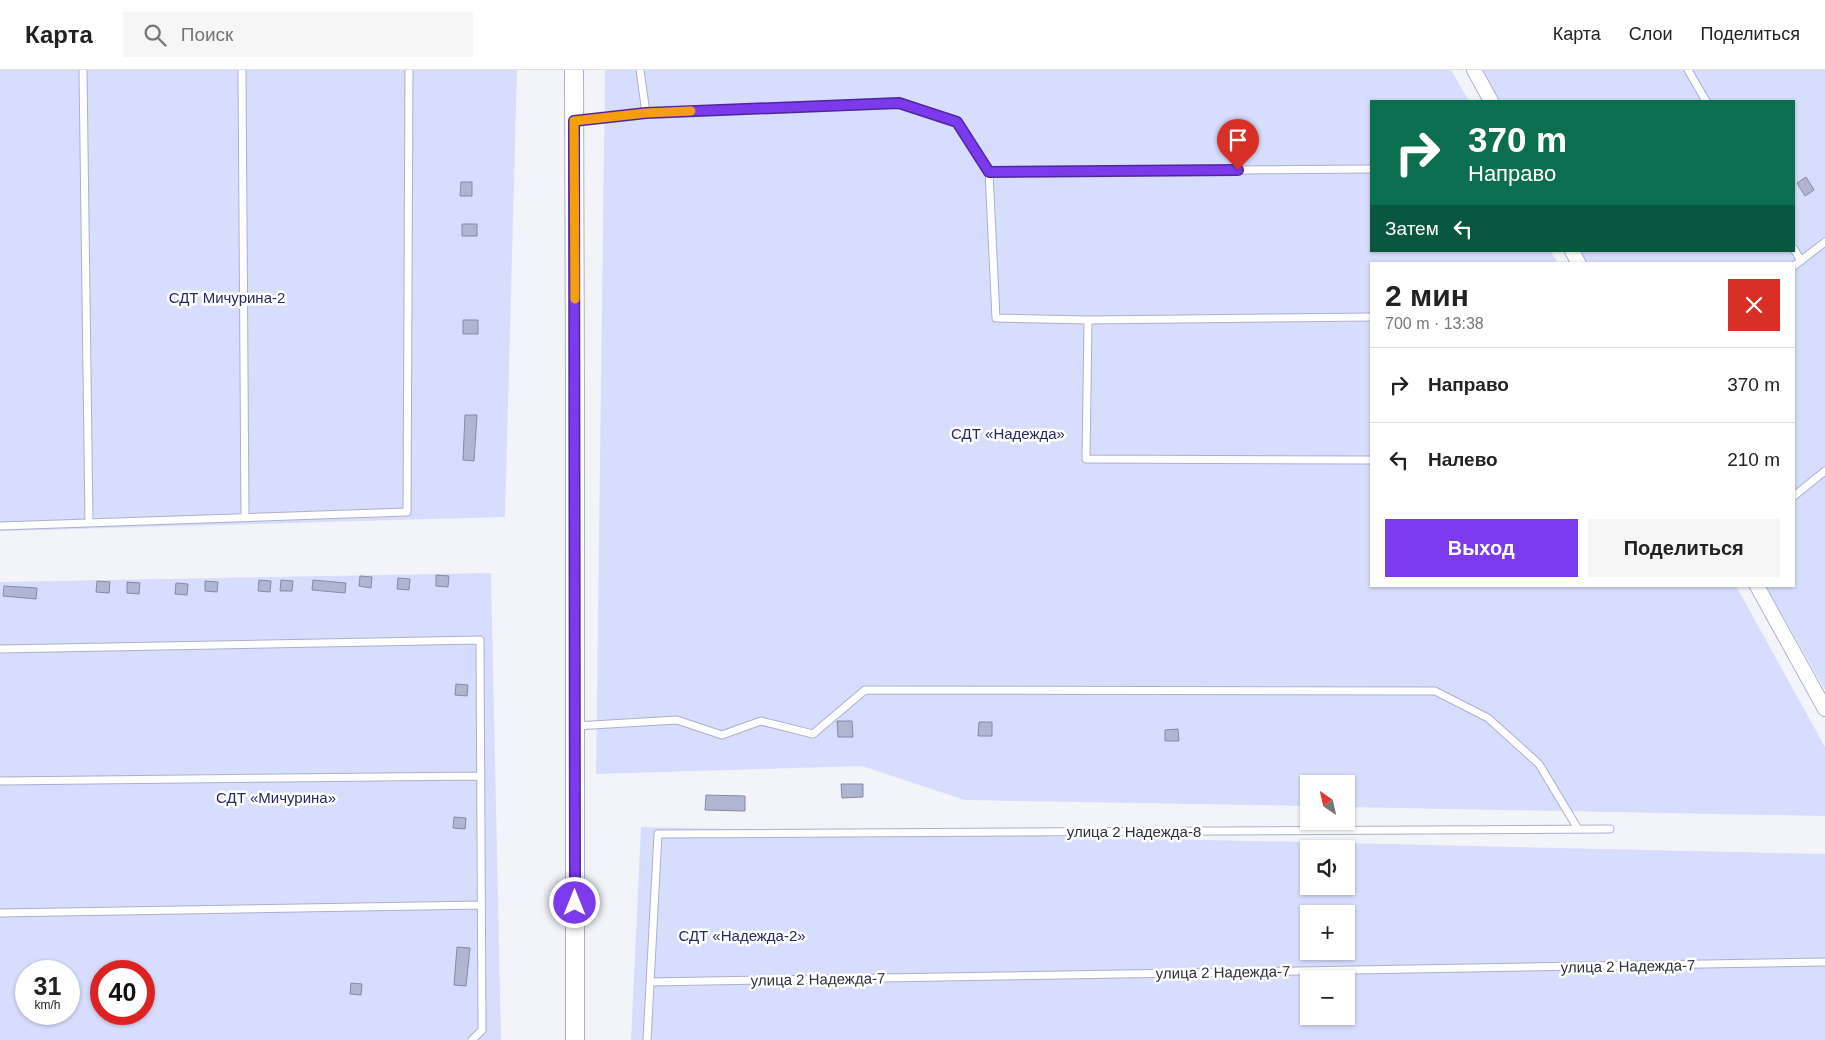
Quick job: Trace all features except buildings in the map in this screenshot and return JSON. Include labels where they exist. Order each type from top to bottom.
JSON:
[{"type":"street","points":[[574,70],[575,1040]]},
{"type":"street","points":[[1474,70],[1490,100]]},
{"type":"street","points":[[1758,587],[1824,706]]},
{"type":"lane","points":[[83,70],[89,523]]},
{"type":"lane","points":[[242,70],[245,518]]},
{"type":"lane","points":[[0,526],[407,512],[409,70]]},
{"type":"lane","points":[[640,70],[646,113]]},
{"type":"lane","points":[[1688,70],[1705,100]]},
{"type":"lane","points":[[574,121],[646,113],[899,103],[957,122],[989,172],[996,318],[1088,320],[1370,317]]},
{"type":"lane","points":[[989,172],[1370,169]]},
{"type":"lane","points":[[1795,265],[1825,242]]},
{"type":"lane","points":[[1795,251],[1801,261]]},
{"type":"lane","points":[[1088,320],[1086,459],[1370,460]]},
{"type":"lane","points":[[1795,495],[1825,472]]},
{"type":"lane","points":[[0,648],[480,640],[482,1030],[472,1040]]},
{"type":"lane","points":[[575,726],[677,720],[722,735],[761,721],[813,734],[865,690],[1435,691],[1488,718],[1538,764],[1578,829]]},
{"type":"lane","points":[[0,781],[481,776]]},
{"type":"lane","name":"улица 2 Надежда-8","points":[[650,982],[658,834],[1610,829]]},
{"type":"lane","points":[[0,913],[482,905]]},
{"type":"lane","name":"улица 2 Надежда-7","points":[[650,982],[1825,962]]},
{"type":"lane","points":[[647,1040],[650,982]]},
{"type":"green space","name":"СДТ Мичурина-2","points":[[0,70],[517,70],[505,517],[0,531]]},
{"type":"green space","name":"СДТ «Надежда»","points":[[605,70],[1451,70],[1468,100],[1370,100],[1370,252],[1552,252],[1557,262],[1370,262],[1370,587],[1737,587],[1825,747],[1825,816],[1355,807],[1355,775],[1300,775],[1300,806],[965,800],[862,766],[596,774]]},
{"type":"green space","points":[[1476,70],[1825,70],[1825,690],[1767,587],[1795,587],[1795,262],[1582,262],[1577,252],[1795,252],[1795,100],[1492,100]]},
{"type":"green space","name":"СДТ «Мичурина»","points":[[491,573],[501,1040],[0,1040],[0,582]]},
{"type":"green space","name":"СДТ «Надежда-2»","points":[[641,827],[1300,842],[1300,895],[1355,895],[1355,843],[1825,854],[1825,1040],[631,1040]]},
{"type":"slow traffic","points":[[575,299],[574,121],[646,113],[691,111]]},
{"type":"route","points":[[575,903],[574,121],[646,113],[899,103],[957,122],[989,172],[1238,170]]}]
